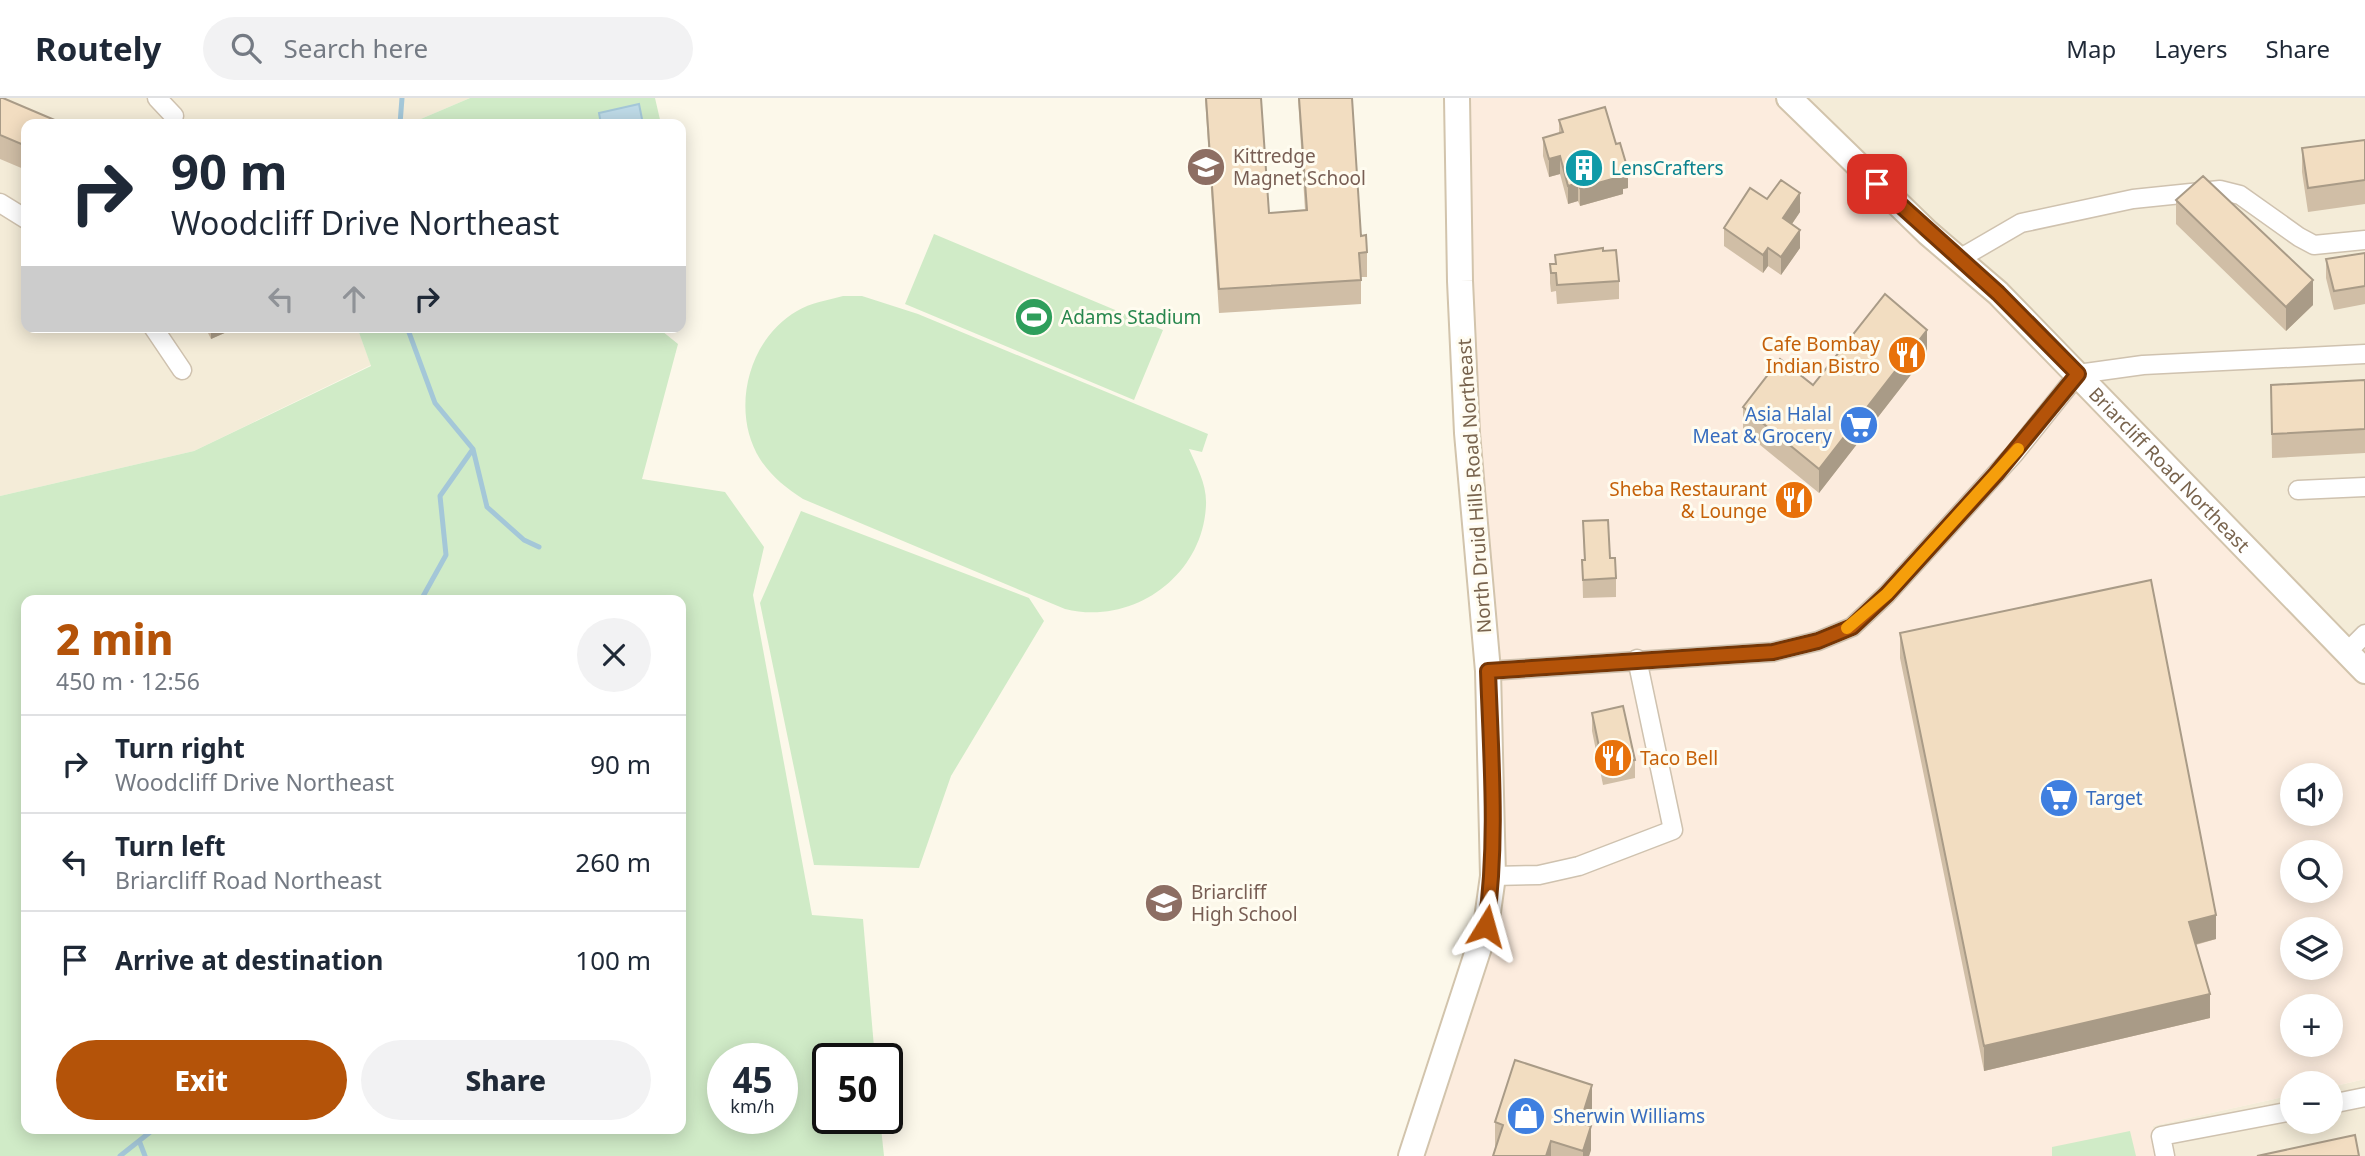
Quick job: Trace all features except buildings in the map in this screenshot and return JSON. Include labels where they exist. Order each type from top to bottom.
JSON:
[{"type":"main road","name":"North Druid Hills Road Northeast","points":[[1411,1156],[1486,926],[1493,876],[1488,671],[1467,433],[1460,281],[1457,98]]},
{"type":"main road","name":"Briarcliff Road Northeast","points":[[1789,98],[1998,293],[2078,374],[2357,643],[2365,671]]},
{"type":"street","points":[[157,98],[174,116]]},
{"type":"street","points":[[1959,259],[2021,223],[2133,199],[2220,190],[2240,195],[2314,245],[2365,240]]},
{"type":"street","points":[[0,204],[21,216]]},
{"type":"street","points":[[157,333],[182,370]]},
{"type":"street","points":[[1488,671],[1773,652],[1818,641],[1852,627],[1887,594],[1996,474],[2078,374],[2143,365],[2365,354]]},
{"type":"street","points":[[2298,489],[2365,487]]},
{"type":"street","points":[[1493,876],[1539,875],[1579,866],[1673,830],[1637,659]]},
{"type":"street","points":[[2343,1102],[2365,1097]]},
{"type":"street","points":[[2165,1156],[2161,1136],[2280,1113]]},
{"type":"shaded area","points":[[0,98],[470,98],[421,119],[21,119],[21,333],[359,333],[371,365],[194,451],[0,496]]},
{"type":"shaded area","points":[[1450,98],[1805,98],[2096,385],[2365,687],[2365,1079],[2343,1084],[2343,1071],[2280,1071],[2280,1098],[2153,1126],[2159,1156],[1426,1156],[1485,902],[1488,766]]},
{"type":"shaded area","points":[[1805,98],[2365,98],[2365,687],[2096,385]]},
{"type":"shaded area","points":[[2365,1079],[2365,1156],[2159,1156],[2152,1126],[2280,1098],[2280,1134],[2343,1134],[2343,1084]]},
{"type":"green space","points":[[470,98],[655,98],[660,119],[421,119]]},
{"type":"green space","name":"Adams Stadium","points":[[934,234],[1163,330],[1134,400],[905,304]]},
{"type":"green space","points":[[843,296],[862,296],[918,314],[1208,434],[1202,452],[1189,449],[1203,483],[1206,505],[1202,531],[1192,554],[1178,574],[1160,590],[1139,602],[1115,610],[1090,612],[1065,609],[803,499],[785,486],[764,465],[751,440],[746,420],[749,378],[766,339],[780,323],[802,308]]},
{"type":"green space","points":[[359,333],[664,333],[678,344],[642,479],[725,492],[764,547],[753,595],[812,915],[863,919],[874,1043],[812,1043],[812,1134],[882,1134],[884,1156],[0,1156],[0,496],[194,451],[371,366]]},
{"type":"green space","points":[[801,511],[1029,598],[1044,621],[951,776],[919,868],[814,865],[760,603]]},
{"type":"green space","points":[[2130,1131],[2136,1156],[2052,1156],[2052,1147]]},
{"type":"water","points":[[639,104],[642,119],[600,119],[599,113]]},
{"type":"waterway","points":[[400,119],[402,98]]},
{"type":"waterway","points":[[409,333],[435,403],[473,449],[440,496],[446,555],[424,595]]},
{"type":"waterway","points":[[473,449],[487,507],[524,540],[539,547]]},
{"type":"waterway","points":[[120,1156],[148,1134]]},
{"type":"waterway","points":[[140,1143],[145,1156]]},
{"type":"slow traffic","points":[[1847,628],[1852,627],[1887,594],[2018,449]]},
{"type":"place","name":"Kittredge Magnet School","points":[[1206,167]]},
{"type":"place","name":"LensCrafters","points":[[1584,168]]},
{"type":"place","name":"Adams Stadium","points":[[1034,317]]},
{"type":"place","name":"Cafe Bombay Indian Bistro","points":[[1907,355]]},
{"type":"place","name":"Asia Halal Meat & Grocery","points":[[1859,425]]},
{"type":"place","name":"Sheba Restaurant & Lounge","points":[[1794,500]]},
{"type":"place","name":"Taco Bell","points":[[1613,758]]},
{"type":"place","name":"Target","points":[[2059,798]]},
{"type":"place","name":"Briarcliff High School","points":[[1164,903]]},
{"type":"place","name":"Sherwin Williams","points":[[1526,1116]]},
{"type":"route","points":[[1486,926],[1493,876],[1494,828],[1488,671],[1773,652],[1818,641],[1852,627],[1887,594],[2014,454],[2078,374],[1998,293],[1928,233],[1877,184]]}]
